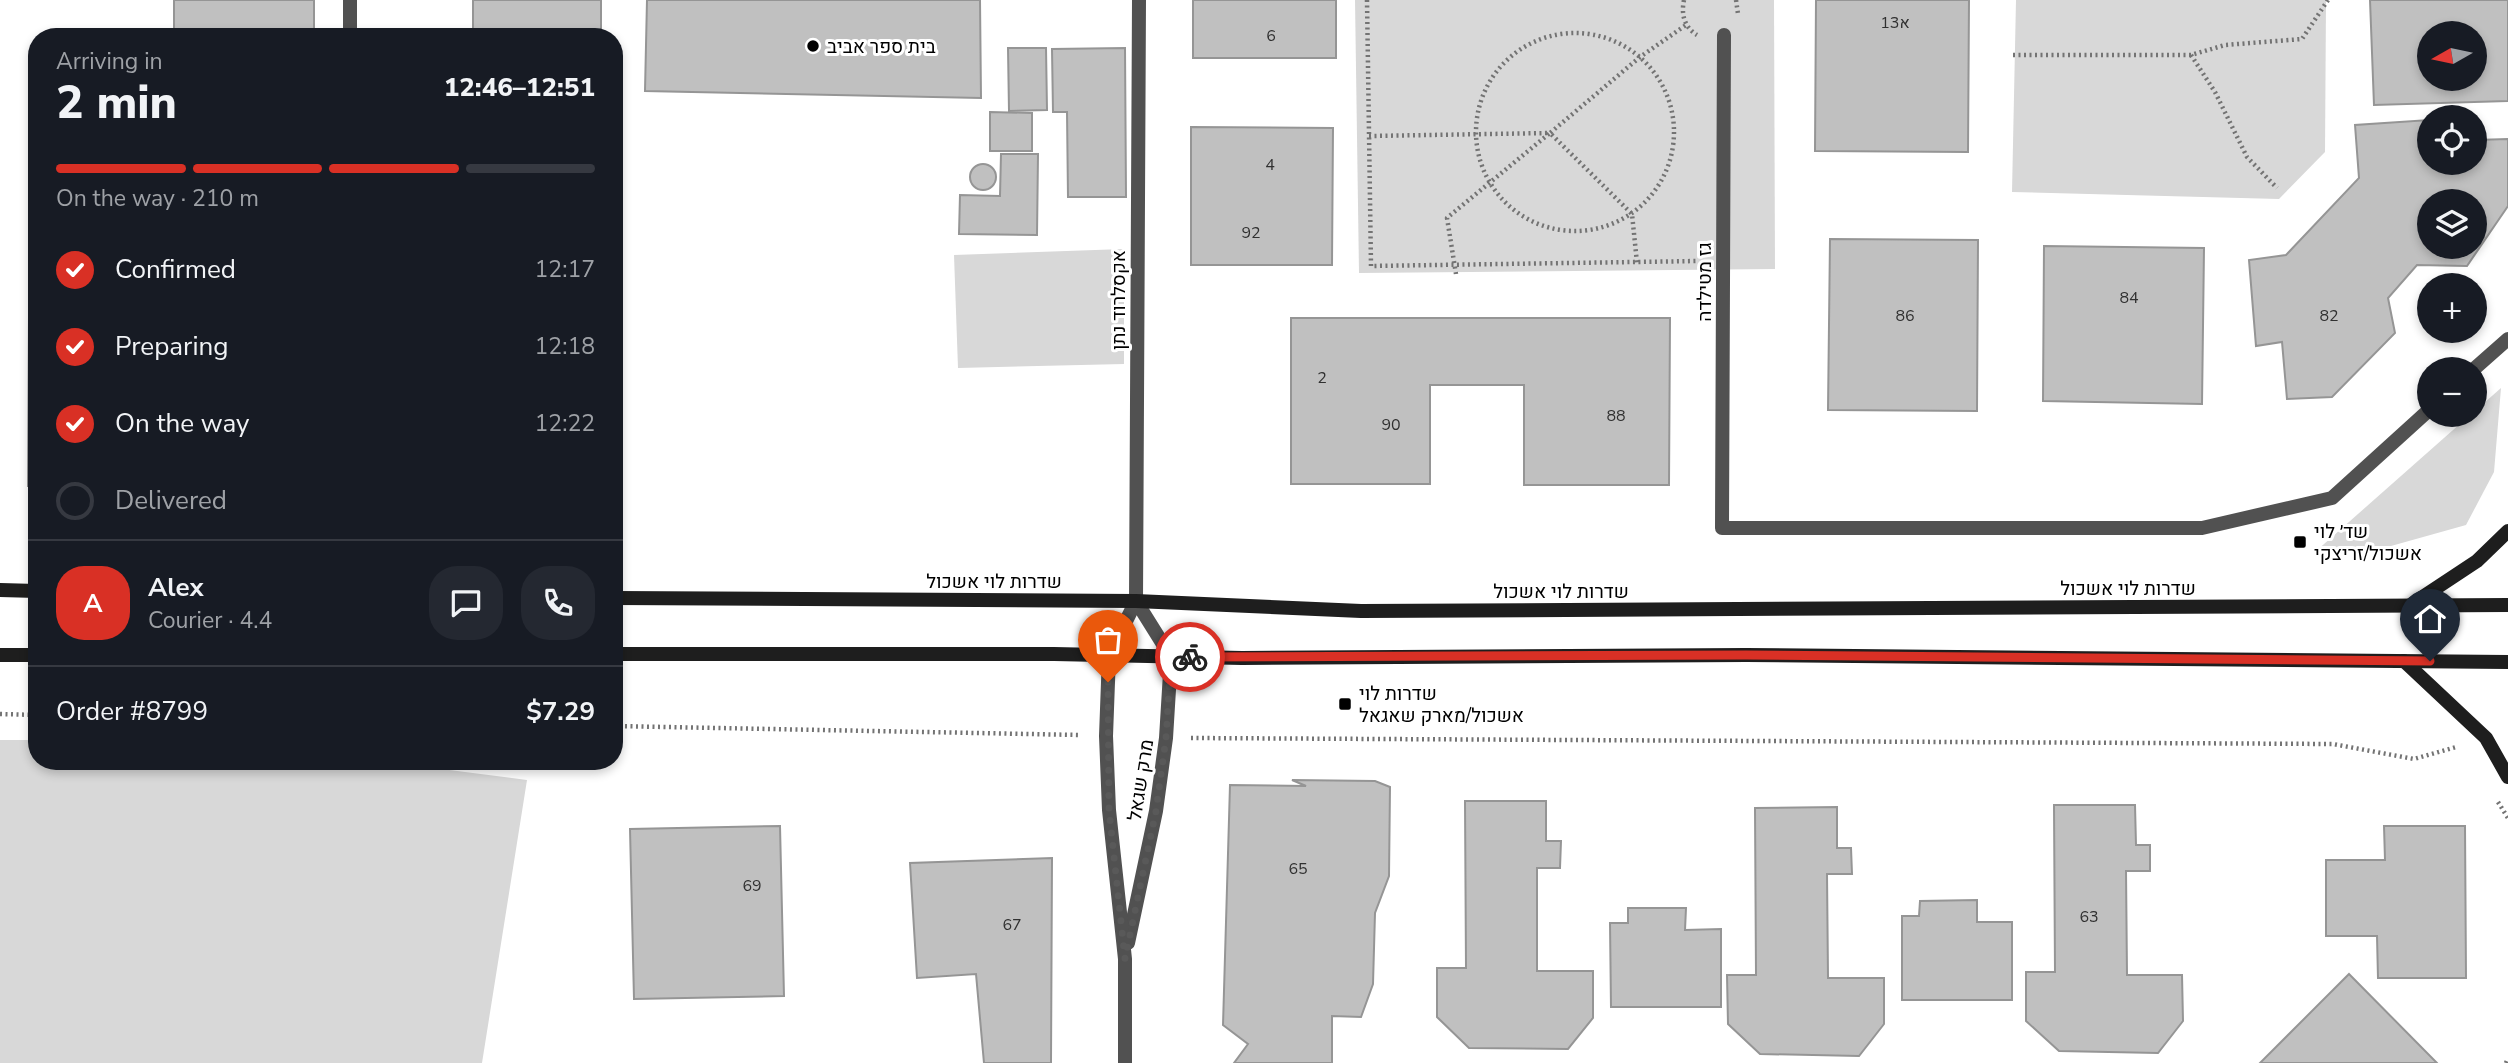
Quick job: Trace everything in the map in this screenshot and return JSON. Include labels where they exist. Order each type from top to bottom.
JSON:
[{"type":"street","points":[[350,0],[350,28]]},
{"type":"street","name":"אקסלרוד נתן","points":[[1136,601],[1139,0]]},
{"type":"street","name":"גז מטילדה","points":[[1724,35],[1722,528],[2202,528],[2332,498],[2417,421]]},
{"type":"street","points":[[2487,358],[2508,339]]},
{"type":"street","points":[[2409,606],[2477,561],[2508,531]]},
{"type":"street","points":[[0,590],[28,591]]},
{"type":"street","name":"שדרות לוי אשכול","points":[[623,598],[1136,601],[1361,611],[2508,605]]},
{"type":"street","points":[[1136,601],[1171,657]]},
{"type":"street","name":"מרק שגאל","points":[[1125,1063],[1125,959],[1109,810],[1106,736],[1108,655],[1136,601]]},
{"type":"street","points":[[623,654],[1171,657],[1746,655],[2508,662]]},
{"type":"street","points":[[0,655],[28,655]]},
{"type":"street","name":"מרק שגאל","points":[[1125,959],[1156,811],[1166,738],[1171,657]]},
{"type":"street","points":[[2404,661],[2486,738],[2508,777]]},
{"type":"path","points":[[1367,0],[1371,266],[1723,260]]},
{"type":"path","points":[[2013,55],[2191,55],[2225,45],[2302,39],[2328,0]]},
{"type":"path","points":[[1456,274],[1447,218],[1640,57],[1686,25]]},
{"type":"path","points":[[1560,33],[1589,33],[1617,41],[1640,57],[1660,80],[1671,107],[1674,137],[1668,167],[1654,193],[1632,214],[1603,228],[1571,232],[1538,225],[1510,208],[1489,183],[1479,160],[1475,134],[1478,105],[1490,79],[1509,57],[1533,41],[1560,33]]},
{"type":"path","points":[[2191,55],[2215,92],[2248,157],[2277,188]]},
{"type":"path","points":[[1369,136],[1550,133],[1632,214],[1637,263]]},
{"type":"path","points":[[0,714],[28,715]]},
{"type":"path","points":[[623,726],[1106,736]]},
{"type":"path","points":[[1166,738],[2333,744],[2414,760],[2486,738]]},
{"type":"path","points":[[2506,1063],[2508,1058]]},
{"type":"shaded area","points":[[1355,0],[1774,0],[1775,269],[1359,273]]},
{"type":"shaded area","points":[[2016,0],[2326,0],[2325,152],[2279,199],[2012,192]]},
{"type":"shaded area","points":[[1124,249],[1124,364],[958,368],[954,255]]},
{"type":"shaded area","points":[[2501,388],[2494,472],[2466,525],[2391,546],[2315,552],[2456,427],[2487,427],[2487,400]]},
{"type":"shaded area","points":[[0,740],[28,740],[28,770],[449,770],[527,780],[482,1063],[0,1063]]},
{"type":"building","points":[[174,0],[314,0],[314,28],[174,28]]},
{"type":"building","points":[[473,0],[601,0],[601,28],[473,28]]},
{"type":"building","name":"בית ספר אביב","points":[[647,0],[980,0],[981,98],[645,91]]},
{"type":"building","points":[[1193,0],[1336,0],[1336,58],[1193,58]]},
{"type":"building","points":[[1816,0],[1969,0],[1968,152],[1815,151]]},
{"type":"building","points":[[2370,0],[2508,0],[2508,101],[2374,105]]},
{"type":"building","points":[[1008,48],[1046,48],[1047,110],[1009,111]]},
{"type":"building","points":[[1125,48],[1126,197],[1068,197],[1067,112],[1053,112],[1052,49]]},
{"type":"building","points":[[990,112],[1032,113],[1032,151],[990,151]]},
{"type":"building","points":[[2417,121],[2417,175],[2487,175],[2487,140],[2508,139],[2508,206],[2487,237],[2487,189],[2417,189],[2417,259],[2472,259],[2467,266],[2417,265],[2388,298],[2395,333],[2332,397],[2287,399],[2282,342],[2256,346],[2249,260],[2286,255],[2359,178],[2355,125]]},
{"type":"building","points":[[1191,127],[1333,128],[1332,265],[1191,265]]},
{"type":"building","points":[[1001,154],[1038,154],[1037,235],[959,234],[960,195],[1000,196]]},
{"type":"building","points":[[983,164],[992,168],[996,177],[992,186],[983,190],[974,186],[970,177],[974,168]]},
{"type":"building","points":[[1830,239],[1978,240],[1977,411],[1828,410]]},
{"type":"building","points":[[2044,246],[2204,248],[2202,404],[2043,401]]},
{"type":"building","points":[[1291,318],[1670,318],[1669,485],[1524,485],[1524,385],[1430,385],[1430,484],[1291,484]]},
{"type":"building","points":[[1292,780],[1375,781],[1390,787],[1389,876],[1375,913],[1373,984],[1361,1017],[1332,1016],[1332,1063],[1234,1063],[1248,1044],[1223,1025],[1230,785],[1306,786]]},
{"type":"building","points":[[1465,801],[1546,801],[1546,841],[1561,841],[1560,868],[1537,868],[1537,971],[1593,971],[1593,1018],[1568,1049],[1469,1048],[1437,1017],[1437,968],[1466,968]]},
{"type":"building","points":[[2054,805],[2135,805],[2136,845],[2150,845],[2150,871],[2126,871],[2127,975],[2182,975],[2183,1021],[2158,1053],[2059,1051],[2026,1021],[2026,972],[2055,972]]},
{"type":"building","points":[[1837,807],[1837,848],[1851,848],[1852,874],[1827,874],[1828,978],[1884,978],[1884,1024],[1859,1056],[1760,1054],[1728,1024],[1727,975],[1756,975],[1755,808]]},
{"type":"building","points":[[780,826],[784,996],[634,999],[630,829]]},
{"type":"building","points":[[2384,826],[2465,826],[2466,978],[2378,978],[2377,936],[2326,936],[2326,860],[2385,860]]},
{"type":"building","points":[[1052,858],[1051,1063],[984,1063],[976,974],[917,978],[910,863]]},
{"type":"building","points":[[1977,900],[1977,922],[2012,922],[2012,1000],[1902,1000],[1902,916],[1919,916],[1920,901]]},
{"type":"building","points":[[1628,908],[1686,908],[1685,930],[1721,929],[1721,1007],[1611,1007],[1610,923],[1628,923]]},
{"type":"building","points":[[2349,974],[2437,1063],[2260,1063]]},
{"type":"way so far","points":[[1108,682],[1106,736],[1109,810],[1125,959],[1156,811],[1166,738],[1171,657],[1190,657]]},
{"type":"place","name":"בית ספר אביב","points":[[813,46]]},
{"type":"place","name":"שד׳ לוי אשכול/זריצקי","points":[[2300,542]]},
{"type":"place","name":"שדרות לוי אשכול/מארק שאגאל","points":[[1345,704]]},
{"type":"route","points":[[1190,657],[1746,655],[2430,661]]}]
